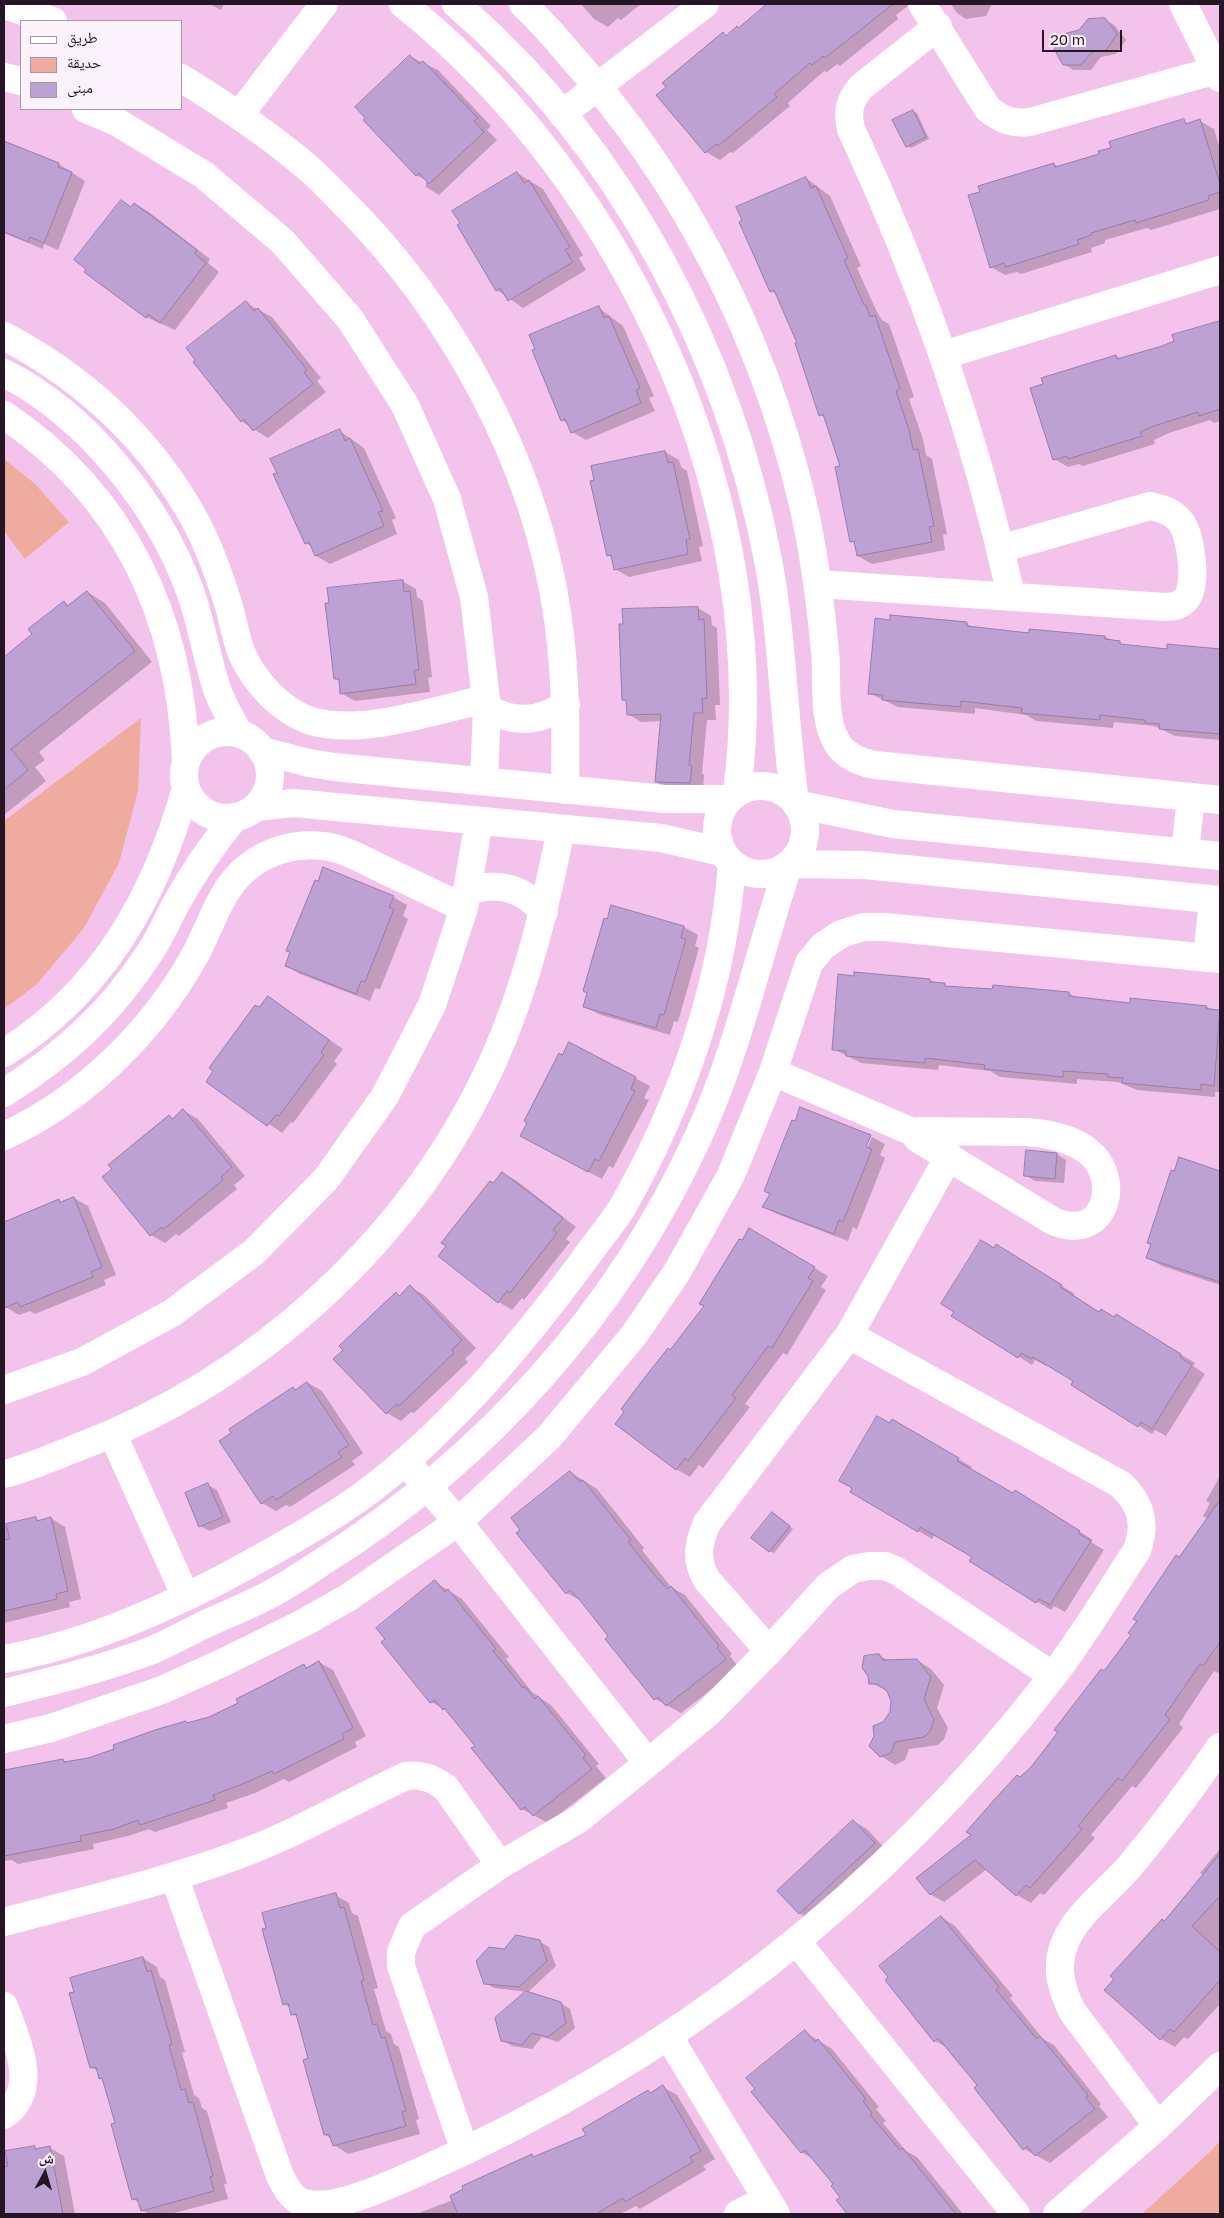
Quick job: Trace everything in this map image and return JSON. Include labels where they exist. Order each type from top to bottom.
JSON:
[{"type":"street","points":[[240,114],[324,4]]},
{"type":"street","points":[[4,1659],[101,1633],[186,1597],[259,1560],[342,1510],[405,1461],[448,1421],[519,1345],[621,1210],[660,1134],[692,1056],[716,975],[724,938],[727,858],[716,830],[720,814],[733,796],[745,701],[737,605],[715,493],[693,419],[658,330],[612,245],[559,166],[498,92],[430,25],[403,4]]},
{"type":"street","points":[[456,4],[517,63],[562,114],[606,171],[667,271],[695,327],[719,385],[740,445],[769,567],[796,803]]},
{"type":"street","points":[[523,4],[598,86],[653,159],[702,239],[743,323],[777,410],[802,501],[818,584],[831,730],[837,744],[861,762],[1220,800]]},
{"type":"street","points":[[562,114],[705,4]]},
{"type":"street","points":[[922,4],[938,26],[988,110],[1000,119],[1015,123],[1030,122],[1219,74],[1183,4]]},
{"type":"street","points":[[4,5],[50,20]]},
{"type":"street","points":[[938,26],[861,87],[853,96],[849,106],[848,118],[851,129],[901,241],[944,355],[970,438],[1011,595]]},
{"type":"street","points":[[4,77],[20,81]]},
{"type":"street","points":[[182,79],[240,114],[309,168],[371,229],[426,297],[473,371],[511,450],[539,532],[558,618],[566,704],[565,790]]},
{"type":"street","points":[[88,110],[117,122],[204,175],[283,242],[350,319],[405,405],[447,498],[474,597],[486,704],[484,782]]},
{"type":"street","points":[[944,355],[1220,270]]},
{"type":"street","points":[[4,336],[33,352],[78,382],[119,418],[155,459],[185,503],[210,551],[242,654],[258,683],[282,705],[310,720],[342,726],[375,724],[486,704]]},
{"type":"street","points":[[4,373],[16,379],[73,420],[121,470],[161,527],[190,591],[216,688],[239,734]]},
{"type":"street","points":[[4,415],[35,436],[77,474],[112,518],[141,567],[162,619],[181,704],[186,761]]},
{"type":"street","points":[[818,584],[1173,606],[1187,598],[1191,591],[1190,542],[1187,531],[1172,513],[1150,506],[1000,549]]},
{"type":"street","points":[[486,704],[499,716],[527,720],[542,718],[566,704]]},
{"type":"street","points":[[4,1093],[44,1068],[85,1033],[121,994],[152,950],[203,858],[245,812],[266,792],[270,774],[262,751],[256,744],[239,734],[226,732],[213,734],[201,740],[192,749],[184,770],[186,788],[195,804],[210,815],[245,812],[294,803],[661,838],[727,858],[754,874],[767,874],[789,864],[865,865],[1216,900],[1213,959],[885,927],[863,928],[841,934],[823,946],[809,963],[773,1072],[731,1175],[677,1272],[634,1335],[549,1437],[458,1522],[386,1574],[305,1622],[224,1662],[153,1693],[51,1728],[4,1739]]},
{"type":"street","points":[[4,1693],[77,1675],[152,1650],[276,1591],[358,1539],[428,1487],[519,1402],[604,1301],[640,1248],[680,1174],[700,1133],[724,1072],[745,1010],[762,944],[789,864],[802,846],[805,835],[802,814],[796,803],[787,794],[768,786],[752,787],[733,796],[665,799],[334,766],[301,761],[262,751]]},
{"type":"street","points":[[4,1053],[32,1036],[79,994],[118,945],[149,890],[163,857],[186,788]]},
{"type":"street","points":[[1186,852],[1191,797]]},
{"type":"street","points":[[796,803],[893,824],[1220,856]]},
{"type":"street","points":[[4,1390],[82,1362],[172,1313],[254,1252],[326,1179],[385,1096],[432,1005],[466,900],[479,821]]},
{"type":"street","points":[[4,1474],[113,1435],[180,1401],[246,1359],[308,1310],[364,1255],[408,1202],[457,1130],[494,1060],[522,987],[544,912],[561,829]]},
{"type":"street","points":[[4,1136],[55,1106],[96,1076],[133,1040],[166,1000],[194,957],[229,887],[247,867],[271,853],[297,846],[324,846],[350,854],[466,900],[496,886],[510,888],[523,893],[544,912]]},
{"type":"street","points":[[773,1072],[915,1133],[917,1138],[1053,1221],[1065,1226],[1078,1227],[1089,1224],[1099,1216],[1105,1200],[1106,1183],[1101,1167],[1091,1153],[1068,1141],[1044,1134],[1009,1131],[919,1131],[915,1133]]},
{"type":"street","points":[[769,1651],[707,1580],[700,1568],[698,1554],[700,1540],[707,1523],[849,1334],[949,1156]]},
{"type":"street","points":[[174,1876],[277,2167],[287,2190],[299,2201],[320,2206],[338,2204],[465,2151],[569,2098],[669,2037],[797,1942],[892,1858],[978,1767],[1053,1676],[1137,1550],[1142,1536],[1143,1521],[1139,1507],[1131,1494],[1120,1484],[849,1334]]},
{"type":"street","points":[[113,1435],[186,1597]]},
{"type":"street","points":[[405,1461],[458,1522],[648,1763]]},
{"type":"street","points":[[465,2151],[400,1966],[401,1952],[412,1926],[500,1865],[579,1818],[648,1763],[709,1712],[769,1651],[828,1586],[854,1569],[869,1566],[885,1566],[897,1571],[1053,1676]]},
{"type":"street","points":[[1158,2126],[1072,2011],[1062,1990],[1059,1968],[1064,1945],[1075,1925],[1129,1868],[1192,1788],[1220,1747]]},
{"type":"street","points":[[4,1922],[174,1876],[238,1855],[289,1834],[406,1776],[418,1774],[434,1779],[446,1788],[500,1865]]},
{"type":"street","points":[[797,1942],[1016,2214]]},
{"type":"street","points":[[4,2006],[24,2072],[23,2088],[17,2103],[4,2115]]},
{"type":"street","points":[[669,2037],[772,2206],[738,2214]]},
{"type":"street","points":[[1057,2214],[1158,2126],[1220,2066]]},
{"type":"green space","points":[[4,459],[34,483],[69,522],[25,559],[4,531]]},
{"type":"green space","points":[[141,718],[138,791],[119,863],[84,928],[37,984],[4,1009],[4,821]]},
{"type":"green space","points":[[1220,2141],[1220,2214],[1142,2214],[1212,2150]]},
{"type":"building","points":[[767,4],[893,4],[825,58],[823,56],[812,65],[810,63],[774,94],[777,97],[718,146],[716,144],[705,153],[656,95],[666,87],[662,83],[723,32],[726,36]]},
{"type":"building","points":[[1105,18],[1117,34],[1106,50],[1092,52],[1081,65],[1063,65],[1054,49],[1063,34],[1079,30],[1088,19]]},
{"type":"building","points":[[410,55],[419,64],[423,61],[478,118],[474,121],[484,132],[429,184],[419,173],[416,176],[363,120],[365,118],[355,107]]},
{"type":"building","points":[[913,110],[926,137],[906,147],[892,120]]},
{"type":"building","points":[[1184,119],[1186,124],[1200,119],[1220,184],[1220,192],[1208,196],[1209,200],[1136,223],[1135,220],[1091,233],[1092,235],[1077,240],[1079,244],[1006,267],[1004,263],[990,268],[968,195],[980,192],[978,186],[1054,163],[1055,167],[1099,154],[1098,151],[1111,148],[1109,142]]},
{"type":"building","points":[[4,141],[59,163],[58,167],[72,172],[44,243],[30,237],[28,242],[4,232]]},
{"type":"building","points":[[517,172],[524,183],[529,180],[570,247],[565,250],[573,262],[508,301],[500,288],[496,291],[457,225],[460,223],[452,211]]},
{"type":"building","points":[[806,177],[811,188],[816,186],[848,258],[844,260],[870,317],[875,315],[900,389],[896,391],[909,430],[913,450],[918,449],[934,526],[929,527],[932,542],[857,556],[854,541],[850,542],[835,467],[840,466],[823,414],[819,416],[795,343],[797,343],[774,290],[770,292],[739,222],[742,220],[736,207]]},
{"type":"building","points":[[121,200],[131,207],[134,203],[197,250],[195,254],[206,263],[160,323],[148,314],[146,318],[84,272],[86,269],[74,260]]},
{"type":"building","points":[[246,301],[254,311],[258,308],[307,370],[304,372],[313,384],[253,431],[244,419],[241,422],[193,362],[195,360],[186,348]]},
{"type":"building","points":[[599,306],[604,318],[609,316],[640,388],[636,390],[641,403],[571,433],[565,419],[561,421],[532,350],[535,349],[529,335]]},
{"type":"building","points":[[1220,321],[1220,409],[1199,416],[1198,412],[1140,432],[1142,436],[1068,459],[1067,456],[1053,460],[1030,388],[1043,384],[1041,378],[1116,355],[1117,359],[1162,346],[1174,341],[1172,335]]},
{"type":"building","points":[[340,429],[345,441],[350,438],[383,511],[378,512],[384,526],[315,556],[309,542],[305,544],[273,474],[277,473],[270,459]]},
{"type":"building","points":[[665,451],[668,463],[673,462],[690,539],[686,540],[688,554],[614,570],[611,555],[607,556],[590,481],[594,480],[591,466]]},
{"type":"building","points":[[403,580],[404,592],[410,591],[419,670],[414,670],[416,684],[340,694],[339,679],[334,679],[325,603],[329,603],[327,588]]},
{"type":"building","points":[[87,591],[135,651],[11,749],[28,770],[4,790],[4,657],[32,634],[28,629],[64,601],[67,606]]},
{"type":"building","points":[[698,607],[699,620],[704,619],[707,698],[702,698],[703,713],[694,713],[689,765],[692,766],[690,783],[655,782],[661,714],[627,715],[626,700],[622,700],[619,624],[623,624],[622,609]]},
{"type":"building","points":[[890,615],[967,622],[967,626],[1029,633],[1029,629],[1105,636],[1105,639],[1120,641],[1120,644],[1167,649],[1167,644],[1220,649],[1220,734],[1159,729],[1160,724],[1145,723],[1145,720],[1100,715],[1100,720],[1021,713],[1022,708],[961,701],[961,707],[882,700],[883,695],[868,694],[875,618],[890,620]]},
{"type":"building","points":[[323,867],[394,896],[389,907],[394,909],[365,982],[361,981],[356,994],[285,966],[290,952],[286,951],[315,880],[318,881]]},
{"type":"building","points":[[611,905],[684,926],[681,938],[686,939],[664,1015],[660,1014],[656,1028],[583,1007],[587,993],[583,991],[604,918],[607,919]]},
{"type":"building","points":[[854,972],[930,979],[930,982],[945,983],[945,986],[992,989],[993,985],[1069,992],[1069,996],[1130,1003],[1130,998],[1207,1006],[1206,1009],[1220,1010],[1214,1086],[1201,1084],[1201,1090],[1122,1083],[1123,1078],[1108,1077],[1108,1074],[1063,1071],[1063,1077],[984,1069],[985,1065],[925,1058],[925,1063],[846,1056],[846,1051],[832,1050],[838,974],[854,976]]},
{"type":"building","points":[[268,996],[329,1040],[321,1052],[324,1055],[279,1116],[276,1115],[267,1126],[206,1082],[213,1071],[209,1068],[255,1005],[259,1007]]},
{"type":"building","points":[[569,1042],[636,1077],[631,1089],[635,1091],[599,1161],[595,1159],[588,1172],[520,1136],[527,1123],[524,1121],[559,1053],[562,1055]]},
{"type":"building","points":[[800,1107],[871,1135],[866,1147],[872,1149],[843,1222],[839,1220],[834,1234],[762,1207],[770,1194],[764,1191],[792,1120],[795,1121]]},
{"type":"building","points":[[183,1109],[232,1167],[221,1177],[223,1180],[164,1229],[162,1227],[150,1236],[102,1177],[112,1169],[108,1165],[169,1115],[172,1119]]},
{"type":"building","points":[[1026,1150],[1057,1153],[1055,1179],[1024,1176]]},
{"type":"building","points":[[1179,1157],[1220,1171],[1220,1282],[1146,1258],[1151,1244],[1147,1243],[1171,1170],[1174,1171]]},
{"type":"building","points":[[502,1172],[563,1218],[553,1230],[557,1233],[510,1293],[507,1291],[498,1303],[438,1256],[446,1246],[441,1243],[490,1181],[493,1183]]},
{"type":"building","points":[[74,1197],[102,1267],[91,1272],[93,1277],[20,1307],[18,1302],[4,1308],[4,1222],[59,1199],[60,1202]]},
{"type":"building","points":[[749,1228],[815,1267],[808,1278],[813,1281],[772,1348],[768,1346],[732,1395],[736,1398],[688,1461],[685,1458],[676,1470],[615,1424],[624,1412],[621,1409],[642,1381],[668,1348],[670,1350],[704,1306],[699,1304],[739,1239],[742,1240]]},
{"type":"building","points":[[981,1240],[994,1248],[996,1244],[1062,1285],[1060,1287],[1099,1312],[1101,1309],[1114,1317],[1116,1314],[1181,1354],[1180,1357],[1192,1365],[1152,1429],[1141,1422],[1138,1427],[1071,1385],[1073,1381],[1033,1357],[1032,1359],[1021,1353],[1018,1358],[951,1316],[954,1312],[941,1304]]},
{"type":"building","points":[[410,1285],[462,1340],[452,1350],[454,1353],[399,1406],[397,1404],[386,1414],[333,1359],[343,1350],[339,1346],[396,1292],[399,1296]]},
{"type":"building","points":[[307,1382],[349,1445],[338,1452],[342,1457],[276,1500],[273,1496],[261,1504],[219,1441],[231,1433],[229,1429],[293,1387],[295,1390]]},
{"type":"building","points":[[877,1416],[890,1423],[892,1419],[959,1458],[957,1461],[1013,1493],[1015,1490],[1080,1531],[1078,1533],[1091,1541],[1050,1605],[1039,1599],[1036,1603],[969,1561],[972,1557],[920,1527],[918,1532],[850,1492],[852,1488],[839,1481]]},
{"type":"building","points":[[570,1471],[580,1482],[583,1480],[631,1540],[628,1542],[657,1578],[668,1589],[671,1586],[719,1646],[717,1648],[726,1659],[666,1706],[658,1697],[654,1700],[605,1639],[608,1636],[579,1599],[570,1590],[566,1594],[516,1533],[520,1530],[511,1518]]},
{"type":"building","points":[[208,1483],[223,1517],[199,1527],[185,1493]]},
{"type":"building","points":[[1220,1500],[1220,1642],[1203,1666],[1200,1664],[1165,1715],[1170,1719],[1122,1781],[1118,1778],[1078,1826],[1082,1829],[1030,1888],[1026,1885],[1016,1896],[975,1860],[930,1895],[916,1878],[971,1835],[966,1832],[994,1800],[1017,1775],[1020,1777],[1031,1767],[1058,1732],[1054,1730],[1101,1669],[1104,1671],[1131,1635],[1128,1633],[1137,1621],[1133,1619],[1176,1555],[1179,1557]]},
{"type":"building","points":[[772,1512],[790,1526],[769,1552],[751,1538]]},
{"type":"building","points":[[36,1517],[37,1521],[51,1517],[68,1591],[56,1594],[57,1599],[4,1611],[4,1540],[10,1539],[6,1524]]},
{"type":"building","points":[[435,1580],[445,1592],[448,1589],[496,1649],[493,1651],[523,1688],[525,1687],[535,1699],[538,1696],[586,1755],[583,1758],[592,1769],[533,1816],[525,1807],[521,1810],[471,1748],[475,1746],[444,1708],[443,1710],[435,1700],[430,1703],[381,1642],[385,1639],[376,1628]]},
{"type":"building","points":[[879,1654],[883,1660],[917,1659],[931,1677],[924,1699],[934,1720],[930,1731],[924,1737],[895,1742],[891,1753],[880,1757],[869,1746],[874,1736],[873,1726],[883,1722],[890,1712],[891,1701],[887,1691],[877,1684],[869,1684],[868,1676],[862,1668],[864,1656]]},
{"type":"building","points":[[319,1661],[353,1728],[342,1734],[344,1739],[274,1774],[272,1771],[213,1795],[215,1800],[140,1825],[138,1820],[114,1829],[80,1836],[81,1841],[4,1856],[4,1770],[63,1759],[64,1762],[88,1758],[114,1749],[113,1745],[155,1730],[209,1717],[238,1703],[236,1699],[304,1664],[306,1668]]},
{"type":"building","points":[[853,1820],[875,1843],[799,1914],[777,1891]]},
{"type":"building","points":[[1220,1854],[1220,1896],[1192,1926],[1220,1952],[1220,1980],[1174,2032],[1170,2029],[1160,2040],[1104,1990],[1114,1979],[1110,1976],[1162,1919],[1164,1921]]},
{"type":"building","points":[[336,1893],[340,1908],[344,1907],[364,1980],[361,1981],[373,2025],[377,2024],[381,2038],[385,2037],[406,2111],[402,2112],[406,2126],[333,2146],[329,2134],[324,2135],[303,2060],[308,2058],[296,2014],[291,2015],[288,2003],[283,2005],[262,1929],[266,1928],[262,1913]]},
{"type":"building","points":[[941,1916],[999,1987],[996,1990],[1037,2039],[1040,2036],[1088,2095],[1086,2098],[1095,2109],[1035,2156],[1027,2146],[1023,2150],[974,2088],[977,2085],[938,2038],[934,2042],[885,1980],[888,1977],[879,1966]]},
{"type":"building","points":[[516,1935],[540,1940],[547,1961],[519,1987],[484,1984],[476,1961],[489,1947],[504,1949]]},
{"type":"building","points":[[143,1957],[147,1972],[151,1970],[172,2044],[169,2045],[181,2090],[185,2089],[189,2103],[193,2102],[213,2176],[210,2177],[214,2191],[141,2211],[137,2198],[132,2200],[111,2124],[115,2123],[102,2078],[99,2079],[96,2067],[90,2068],[69,1993],[74,1992],[70,1978]]},
{"type":"building","points":[[526,1991],[561,2002],[566,2023],[548,2037],[532,2033],[522,2045],[501,2041],[495,2018]]},
{"type":"building","points":[[805,2030],[815,2042],[818,2039],[866,2099],[863,2101],[872,2113],[870,2115],[900,2150],[903,2148],[956,2214],[847,2214],[836,2200],[840,2197],[831,2186],[833,2184],[805,2150],[801,2153],[751,2092],[755,2089],[746,2078]]},
{"type":"building","points":[[663,2085],[701,2151],[690,2157],[693,2162],[625,2202],[623,2198],[596,2214],[458,2214],[450,2196],[463,2189],[462,2186],[532,2154],[533,2157],[586,2135],[582,2129],[648,2090],[650,2093]]},
{"type":"building","points":[[35,2146],[35,2149],[50,2146],[63,2214],[4,2214],[4,2167],[8,2166],[5,2151]]}]
